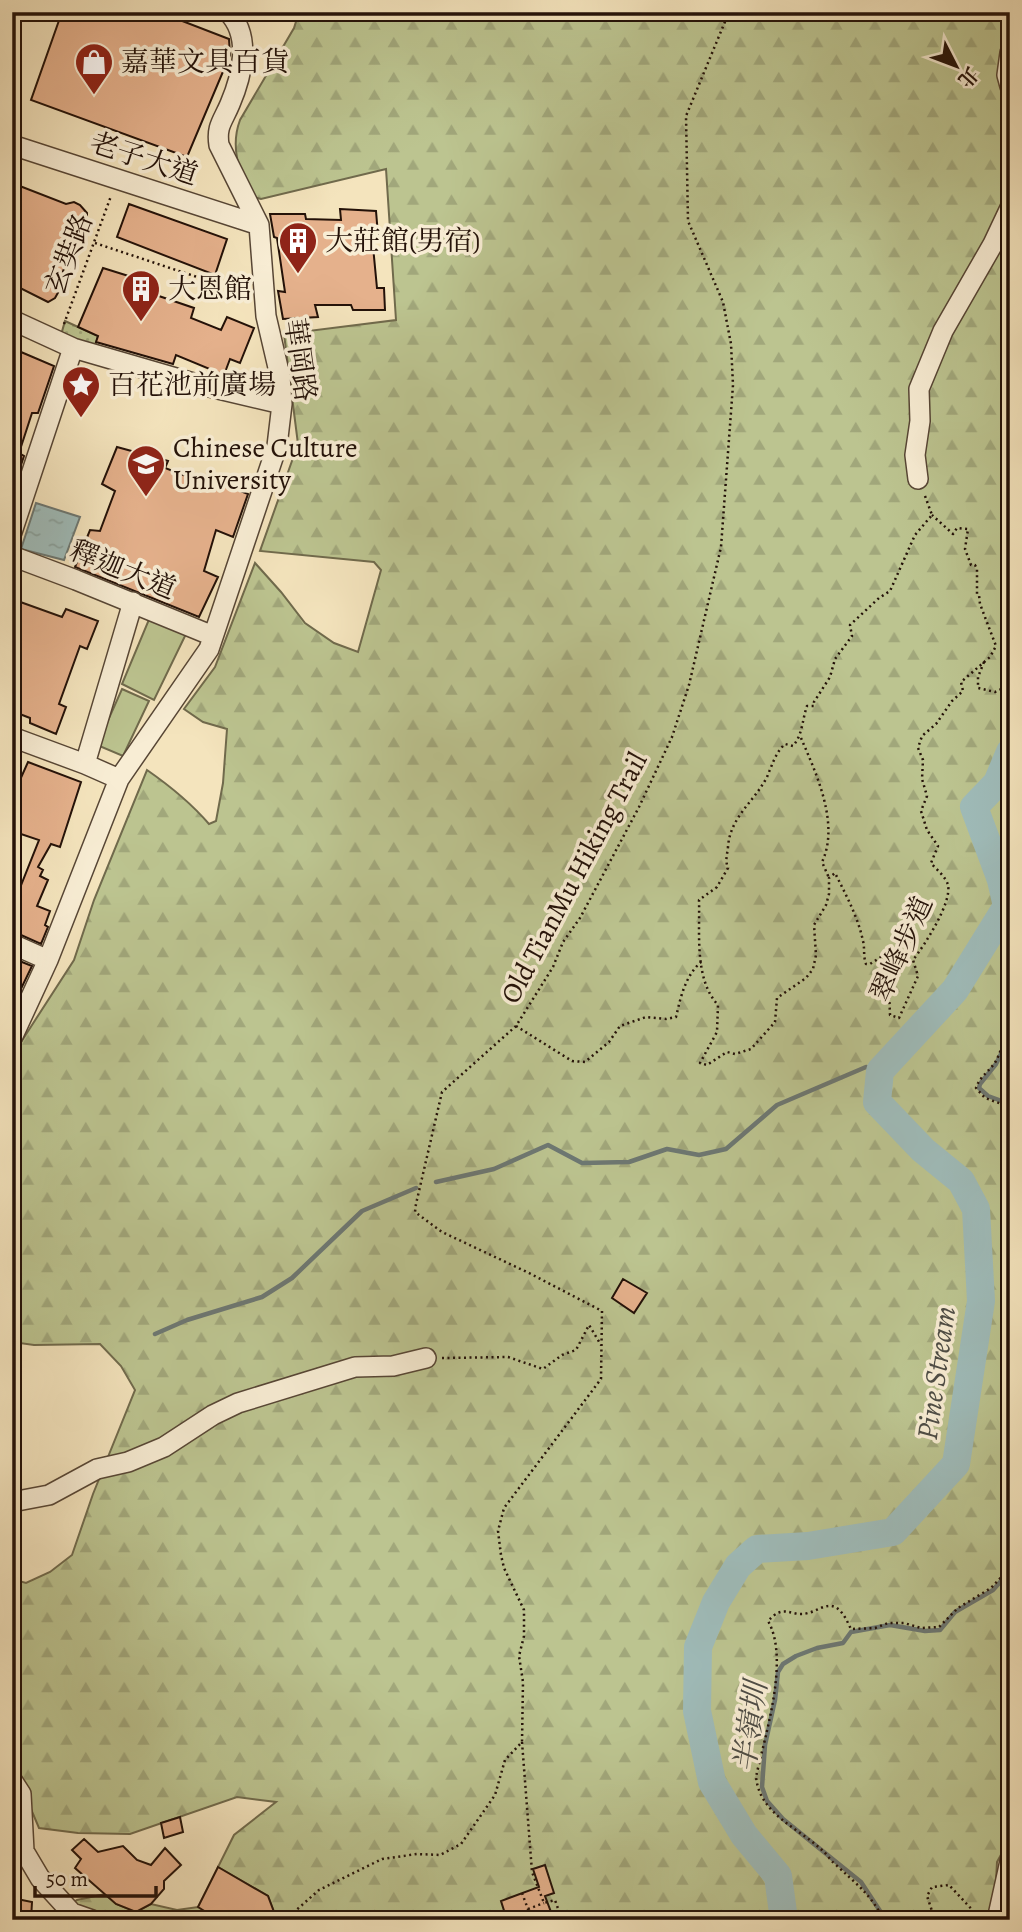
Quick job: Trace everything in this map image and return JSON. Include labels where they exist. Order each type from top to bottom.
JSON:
[{"type":"street","name":"華岡路","points":[[12,1038],[48,960],[119,779],[209,649],[277,446],[282,404],[280,376],[263,299],[259,225],[219,145],[217,130],[230,105],[243,57],[243,40],[236,20],[228,12]]},
{"type":"street","points":[[1010,53],[1007,75],[1010,86]]},
{"type":"street","name":"老子大道","points":[[12,145],[259,225]]},
{"type":"street","points":[[918,479],[915,455],[920,421],[919,389],[943,331],[993,244],[1010,208]]},
{"type":"street","points":[[12,320],[65,345],[197,384],[282,404]]},
{"type":"street","points":[[12,532],[65,345]]},
{"type":"street","name":"釋迦大道","points":[[12,556],[213,636]]},
{"type":"street","points":[[85,764],[133,602]]},
{"type":"street","points":[[12,737],[119,779]]},
{"type":"street","points":[[12,944],[48,960]]},
{"type":"street","points":[[12,1502],[49,1495],[97,1469],[128,1462],[163,1447],[237,1403],[355,1367],[393,1366],[426,1358]]},
{"type":"street","points":[[12,1780],[21,1794],[24,1851],[40,1878],[72,1913],[92,1920]]},
{"type":"street","points":[[997,1920],[1010,1861]]},
{"type":"path","name":"Old TianMu Hiking Trail","points":[[544,1903],[532,1872],[522,1742],[523,1682],[519,1656],[524,1636],[524,1610],[505,1568],[498,1531],[504,1508],[601,1379],[603,1311],[442,1232],[415,1212],[419,1183],[442,1092],[516,1026],[553,967],[563,942],[597,886],[672,737],[689,685],[721,547],[733,385],[731,344],[723,302],[688,220],[686,116],[729,12]]},
{"type":"path","name":"玄奘路","points":[[65,345],[117,180]]},
{"type":"path","points":[[95,243],[263,299]]},
{"type":"path","points":[[800,736],[793,746],[785,744],[779,749],[766,778],[735,820],[725,859],[728,868],[717,887],[699,900],[701,972],[709,996],[718,1005],[717,1032],[701,1063],[707,1065],[727,1052],[735,1054],[751,1049],[775,1022],[777,998],[806,978],[813,969],[816,955],[814,925],[829,894],[829,878],[822,862],[828,849],[827,820],[815,774],[800,736],[801,722],[807,706],[814,706],[830,677],[835,659],[852,636],[850,625],[890,591],[915,535],[932,515],[918,479]]},
{"type":"path","name":"翠峰步道","points":[[829,878],[835,873],[856,917],[866,964],[881,957],[888,965],[890,1016],[899,1018],[918,976],[913,960],[927,943],[948,896],[948,884],[931,863],[938,846],[927,830],[920,811],[927,796],[922,779],[923,760],[918,748],[922,736],[936,724],[952,701],[963,691],[961,682],[984,662],[996,646],[977,594],[977,569],[975,565],[971,565],[965,549],[968,529],[957,528],[953,534],[932,515]]},
{"type":"path","points":[[984,662],[978,677],[978,688],[995,692],[1010,685]]},
{"type":"path","points":[[516,1026],[572,1061],[585,1062],[609,1042],[620,1027],[646,1017],[676,1017],[682,991],[692,970],[702,961]]},
{"type":"path","points":[[1010,1031],[1004,1038],[996,1062],[976,1088],[985,1098],[1010,1107]]},
{"type":"path","points":[[426,1358],[508,1357],[543,1369],[562,1355],[576,1350],[589,1325],[603,1348]]},
{"type":"path","points":[[884,1920],[866,1892],[832,1862],[824,1851],[769,1809],[757,1787],[756,1777],[773,1699],[776,1672],[776,1641],[768,1621],[775,1613],[786,1610],[805,1615],[829,1606],[838,1608],[851,1629],[876,1628],[888,1623],[904,1623],[921,1628],[939,1627],[958,1608],[991,1588],[1010,1568]]},
{"type":"path","points":[[285,1920],[319,1890],[382,1859],[417,1854],[440,1855],[461,1844],[495,1795],[505,1760],[522,1742]]},
{"type":"path","points":[[934,1920],[926,1900],[932,1887],[949,1885],[978,1918],[985,1903],[1001,1896]]},
{"type":"path","points":[[522,1893],[532,1920]]},
{"type":"path","points":[[528,1909],[555,1900],[562,1920]]},
{"type":"green space","points":[[299,12],[1010,12],[1010,1838],[997,1862],[994,1920],[277,1920],[268,1896],[218,1867],[234,1835],[276,1802],[237,1797],[130,1834],[78,1833],[39,1828],[31,1809],[12,1823],[12,1576],[15,1580],[26,1583],[50,1572],[72,1555],[93,1494],[135,1390],[121,1366],[100,1344],[34,1345],[12,1342],[12,1056],[74,960],[94,900],[147,770],[180,795],[209,824],[216,821],[223,783],[227,729],[203,722],[184,709],[215,667],[255,563],[305,623],[334,643],[358,652],[381,570],[374,562],[260,551],[298,444],[284,334],[396,320],[386,169],[261,199],[250,196],[239,168],[236,140],[240,120],[294,28]]},
{"type":"green space","points":[[65,321],[98,336],[94,350],[61,335]]},
{"type":"green space","points":[[150,617],[186,634],[154,700],[122,684]]},
{"type":"green space","points":[[122,689],[149,701],[123,756],[97,745]]},
{"type":"green space","points":[[105,1894],[116,1904],[136,1912],[151,1904],[177,1910],[198,1907],[219,1920],[41,1920],[42,1914],[56,1914],[77,1900]]},
{"type":"water","points":[[36,503],[80,517],[64,560],[21,549]]},
{"type":"building","points":[[62,12],[141,12],[151,16],[153,12],[159,12],[229,39],[230,55],[187,157],[31,100]]},
{"type":"building","points":[[12,183],[66,204],[74,202],[87,213],[87,221],[78,231],[59,282],[60,289],[55,298],[48,302],[12,284]]},
{"type":"building","points":[[129,204],[227,239],[215,275],[117,237]]},
{"type":"building","name":"大莊館(男宿)","points":[[340,209],[376,211],[378,235],[372,236],[377,288],[384,288],[385,310],[353,310],[351,305],[315,305],[318,317],[283,319],[278,291],[285,292],[277,238],[274,237],[270,214],[305,214],[306,219],[341,220]]},
{"type":"building","name":"大恩館","points":[[103,268],[151,283],[150,293],[194,308],[191,318],[221,330],[227,317],[254,328],[240,363],[230,359],[224,375],[176,355],[173,364],[96,342],[98,336],[78,327]]},
{"type":"building","points":[[21,352],[54,366],[38,413],[32,413],[19,453],[24,456],[12,492],[12,364]]},
{"type":"building","points":[[117,447],[168,461],[165,468],[209,485],[211,479],[248,494],[233,537],[216,530],[204,571],[218,577],[199,617],[75,567],[90,530],[100,531],[115,491],[102,484]]},
{"type":"building","points":[[12,599],[62,617],[66,609],[98,621],[87,649],[80,646],[59,704],[66,707],[56,734],[30,723],[30,718],[12,711]]},
{"type":"building","points":[[28,762],[81,782],[60,847],[51,844],[38,867],[43,870],[40,876],[48,880],[37,906],[50,911],[45,925],[48,927],[41,944],[12,931],[12,908],[39,840],[12,831],[12,777],[20,780]]},
{"type":"building","points":[[12,958],[32,966],[12,1002]]},
{"type":"building","points":[[623,1279],[647,1293],[634,1313],[612,1298]]},
{"type":"building","points":[[180,1817],[183,1832],[164,1838],[161,1823]]},
{"type":"building","points":[[84,1839],[98,1852],[123,1846],[137,1860],[151,1865],[165,1848],[181,1865],[164,1881],[164,1889],[151,1904],[136,1912],[116,1904],[75,1868],[81,1859],[72,1850]]},
{"type":"building","points":[[545,1865],[554,1893],[545,1896],[554,1920],[507,1920],[501,1901],[539,1887],[533,1869]]},
{"type":"building","points":[[218,1867],[268,1896],[277,1920],[219,1920],[198,1907]]},
{"type":"building","points":[[12,1898],[32,1902],[31,1920],[12,1920]]},
{"type":"waterway","name":"Pine Stream","points":[[784,1920],[778,1876],[744,1835],[712,1782],[697,1711],[698,1647],[716,1602],[738,1566],[757,1549],[808,1546],[893,1532],[956,1464],[981,1301],[976,1209],[961,1181],[923,1150],[877,1102],[880,1071],[955,990],[1007,906],[1001,880],[974,807],[997,783],[1010,752]]},
{"type":"waterway","name":"半嶺圳","points":[[1010,1036],[996,1064],[979,1088],[988,1096],[1010,1104]]},
{"type":"waterway","points":[[436,1182],[494,1169],[548,1145],[582,1163],[629,1162],[667,1149],[699,1155],[726,1149],[777,1105],[866,1067],[880,1071]]},
{"type":"waterway","points":[[155,1334],[187,1320],[262,1297],[292,1278],[362,1211],[416,1188]]},
{"type":"waterway","name":"半嶺圳","points":[[886,1920],[861,1882],[783,1819],[767,1801],[762,1787],[765,1745],[778,1672],[783,1664],[796,1656],[817,1648],[843,1643],[851,1632],[890,1625],[925,1631],[940,1630],[955,1612],[993,1590],[1010,1571]]},
{"type":"place","name":"嘉華文具百貨","points":[[94,96]]},
{"type":"place","name":"大莊館(男宿)","points":[[298,275]]},
{"type":"place","name":"大恩館","points":[[141,323]]},
{"type":"place","name":"百花池前廣場","points":[[81,419]]},
{"type":"place","name":"Chinese Culture University","points":[[146,498]]}]
